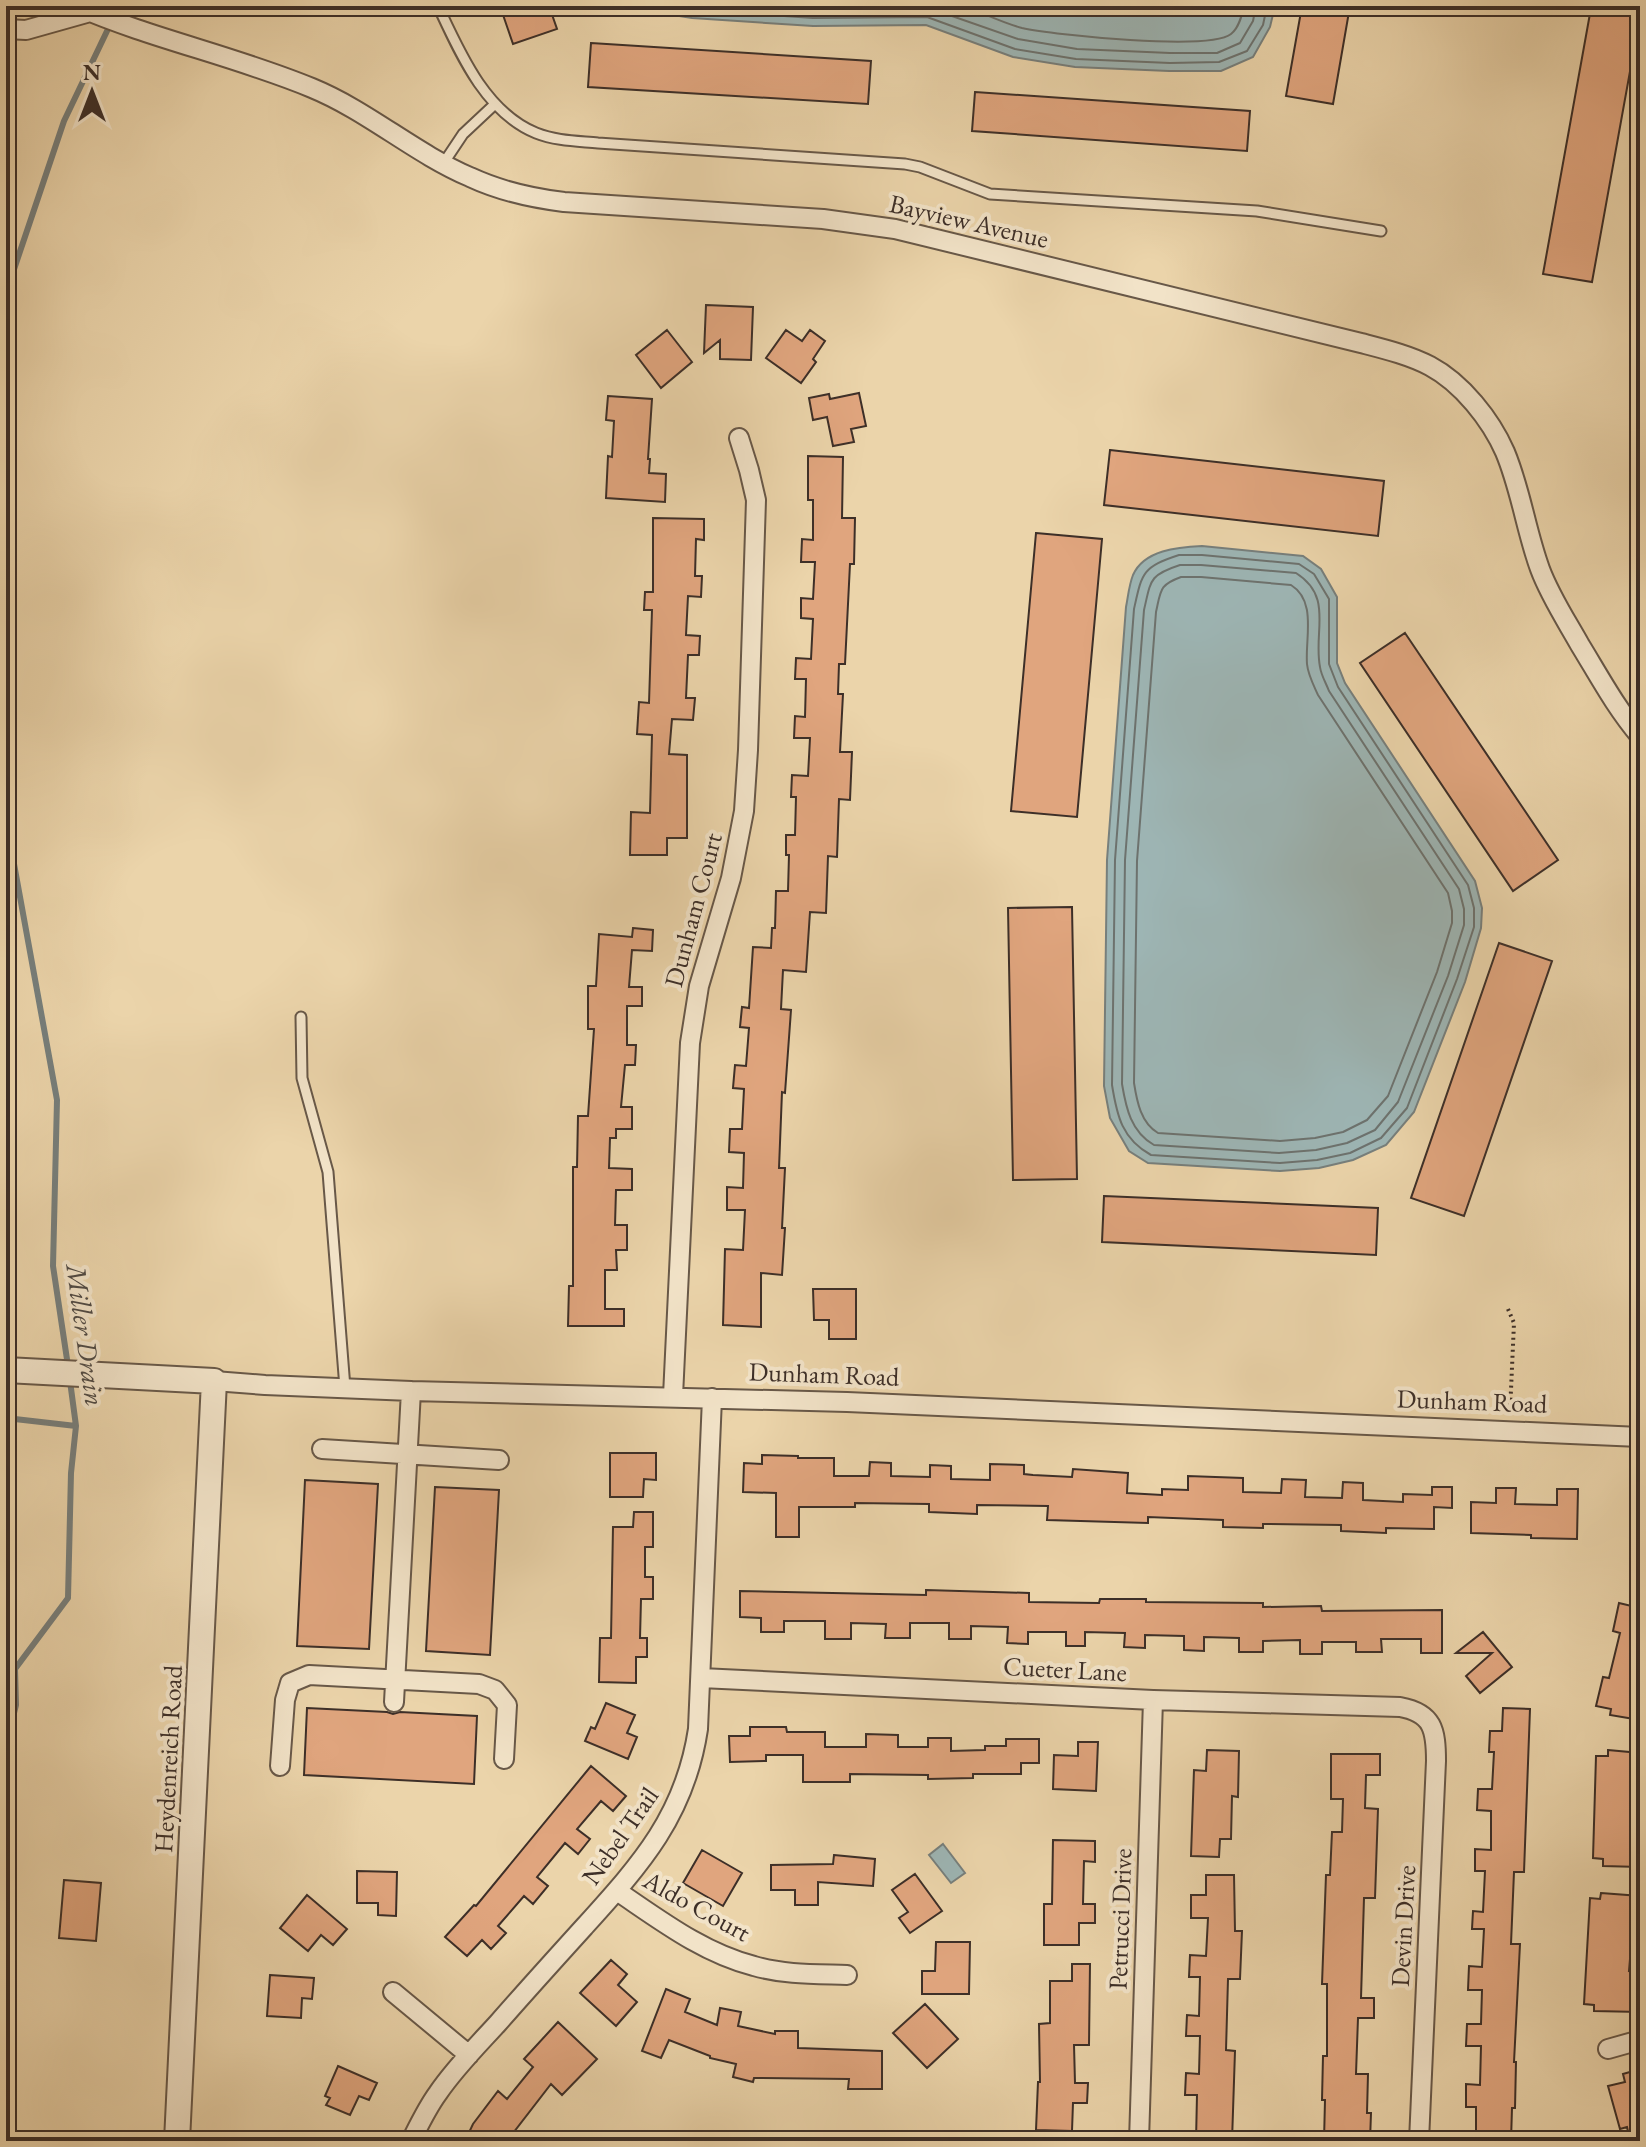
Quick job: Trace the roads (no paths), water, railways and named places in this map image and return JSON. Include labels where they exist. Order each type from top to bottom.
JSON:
[{"type":"street","name":"Bayview Avenue","points":[[6,29],[26,30],[83,9],[310,87],[363,113],[443,164],[471,178],[536,198],[823,219],[895,229],[1380,348],[1431,366],[1456,385],[1478,409],[1497,437],[1506,453],[1529,538],[1548,588],[1611,698],[1640,736]]},
{"type":"street","name":"Dunham Court","points":[[673,1396],[690,1043],[704,965],[726,900],[737,854],[746,784],[756,509],[753,484],[739,438]]},
{"type":"street","name":"Dunham Road","points":[[6,1370],[411,1391],[673,1396],[1640,1437]]},
{"type":"street","name":"Heydenreich Road","points":[[177,2141],[214,1381]]},
{"type":"street","points":[[394,1702],[411,1391]]},
{"type":"street","name":"Nebel Trail","points":[[411,2141],[438,2092],[617,1891],[664,1829],[684,1787],[695,1746],[701,1678],[712,1398]]},
{"type":"street","points":[[322,1449],[499,1460]]},
{"type":"street","points":[[280,1766],[285,1700],[290,1683],[309,1675],[479,1684],[495,1690],[507,1705],[504,1759]]},
{"type":"street","name":"Cueter Lane","points":[[701,1678],[1153,1700],[1400,1707],[1424,1715]]},
{"type":"street","name":"Petrucci Drive","points":[[1139,2141],[1153,1700]]},
{"type":"street","name":"Devin Drive","points":[[1419,2141],[1436,1761],[1434,1731],[1424,1715]]},
{"type":"street","name":"Aldo Court","points":[[617,1891],[683,1935],[729,1958],[787,1973],[847,1975]]},
{"type":"street","points":[[393,1992],[469,2055]]},
{"type":"street","points":[[1608,2049],[1640,2040]]},
{"type":"lane","points":[[438,6],[477,79],[495,104],[520,125],[555,139],[905,164],[990,194],[1010,197],[1257,211],[1381,231]]},
{"type":"lane","points":[[443,164],[463,134],[495,104]]},
{"type":"lane","points":[[301,1017],[302,1078],[328,1172],[345,1388]]},
{"type":"water","points":[[616,6],[1275,6],[1270,27],[1253,57],[1221,71],[1169,71],[1075,67],[1013,57],[926,25],[813,26],[692,18]]},
{"type":"water","points":[[1202,546],[1303,556],[1321,569],[1337,597],[1337,663],[1345,683],[1475,881],[1482,908],[1481,928],[1465,982],[1414,1112],[1386,1145],[1353,1160],[1319,1168],[1280,1171],[1148,1163],[1129,1151],[1110,1118],[1104,1086],[1107,860],[1126,607],[1133,575],[1145,560],[1173,549]]},
{"type":"water","points":[[943,1844],[965,1873],[951,1883],[929,1855]]},
{"type":"waterway","name":"Miller Drain","points":[[6,293],[64,121],[119,6]]},
{"type":"waterway","name":"Miller Drain","points":[[6,820],[57,1100],[53,1266],[68,1366]]},
{"type":"waterway","name":"Miller Drain","points":[[6,1745],[16,1705],[15,1669],[68,1598],[71,1473],[76,1426],[70,1381]]},
{"type":"waterway","points":[[6,1418],[76,1426]]}]
